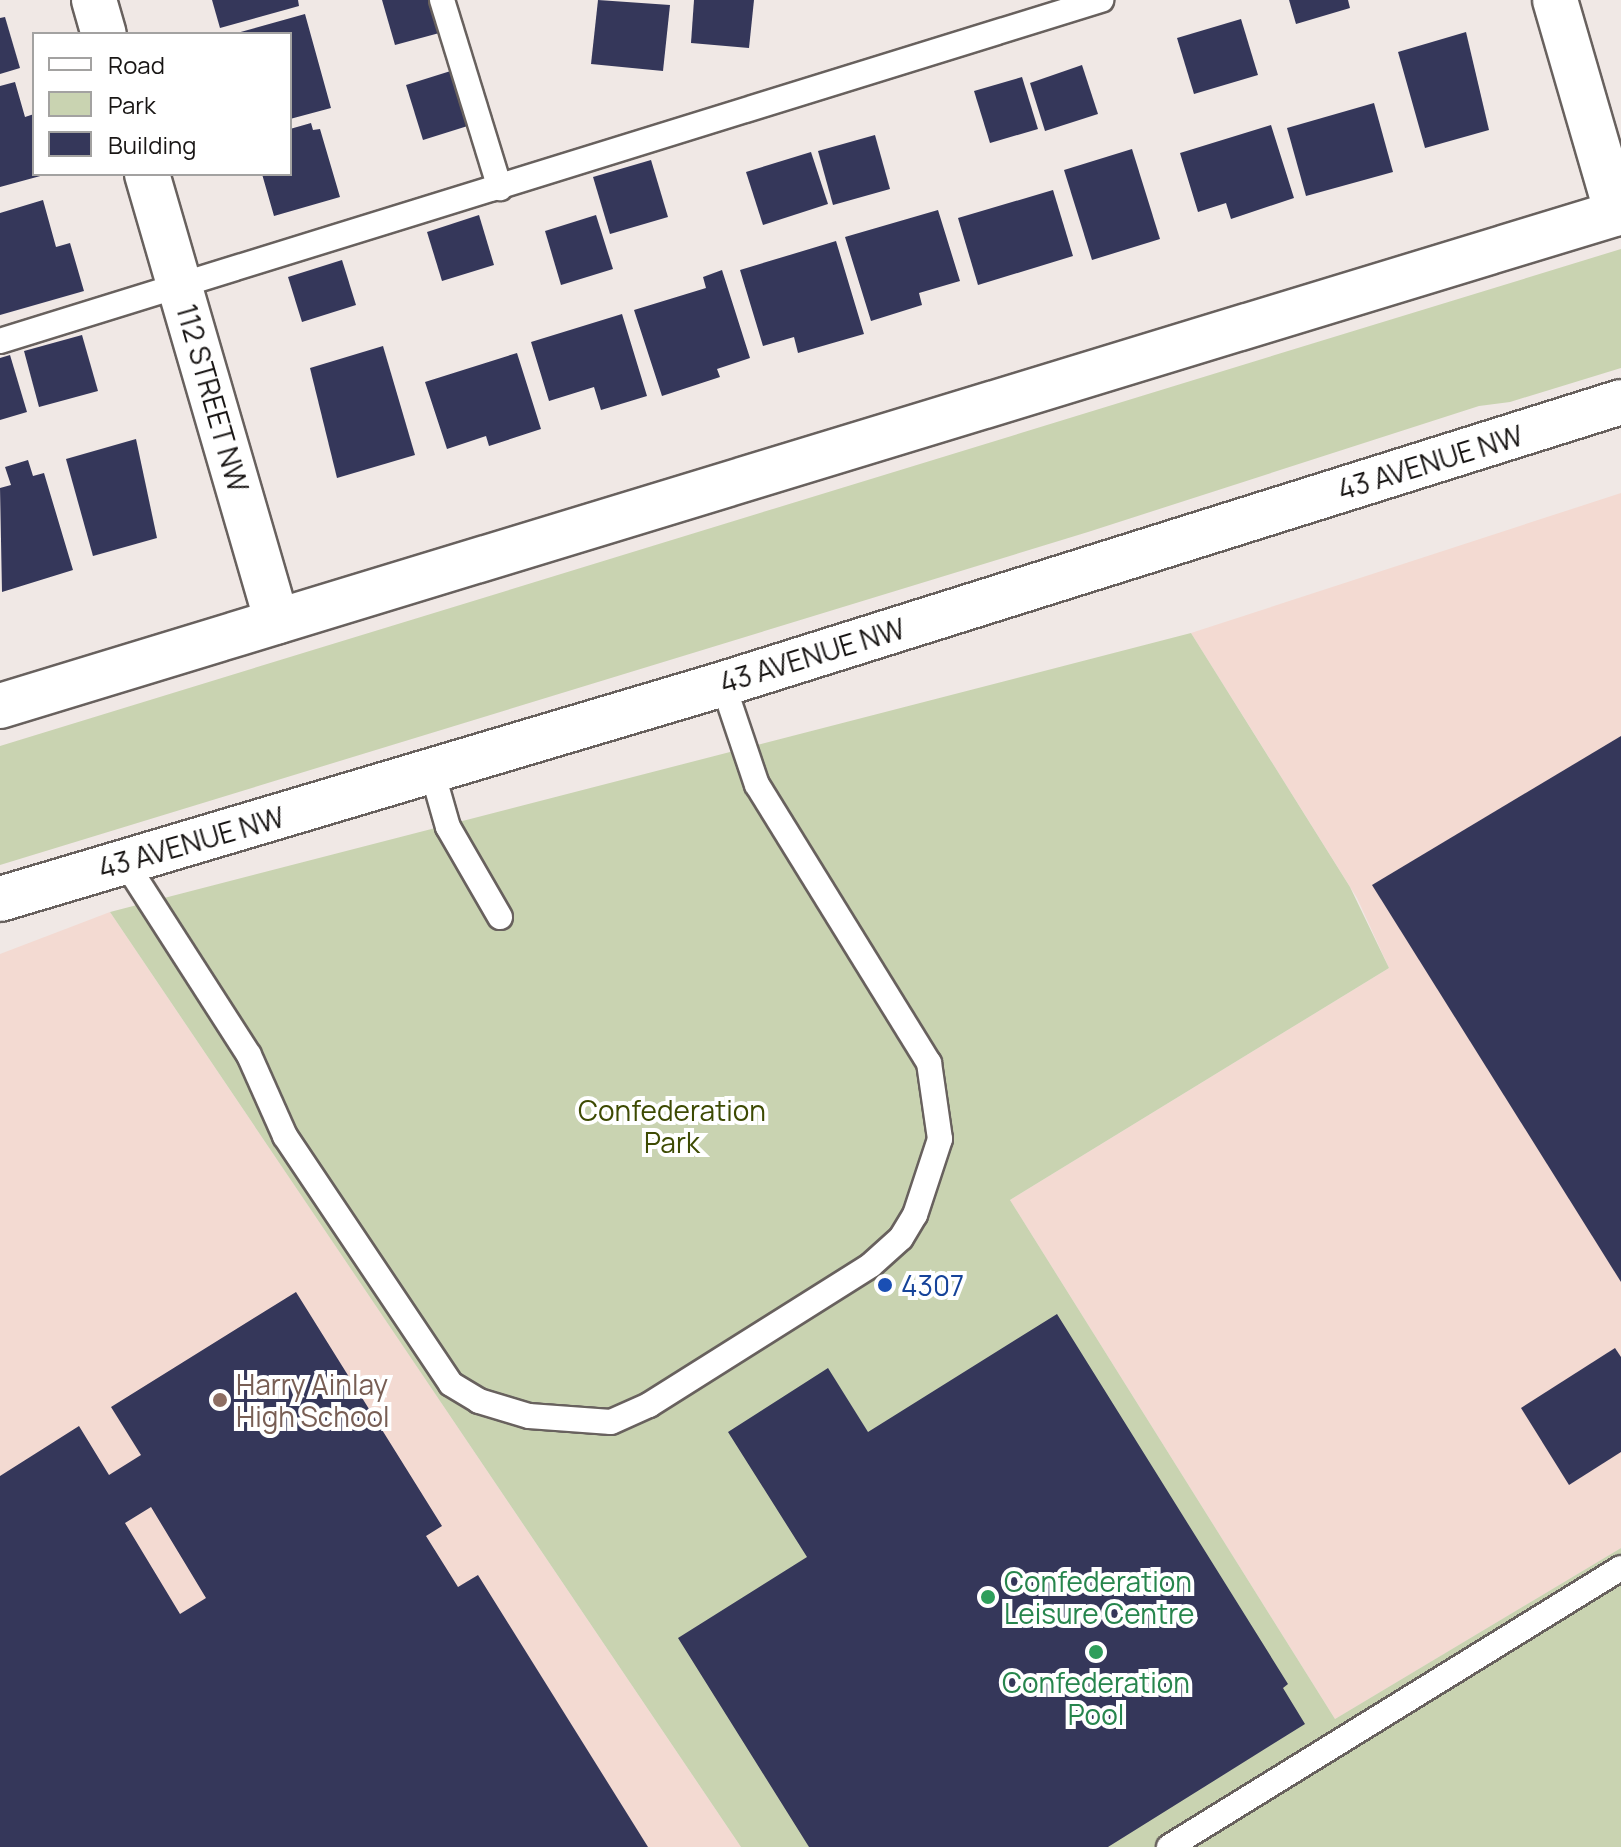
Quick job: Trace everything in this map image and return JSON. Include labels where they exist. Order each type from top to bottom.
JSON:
[{"type":"street","points":[[94,0],[103,32]]},
{"type":"street","points":[[0,706],[1619,212],[1555,0]]},
{"type":"street","name":"112 STREET NW","points":[[148,176],[277,622]]},
{"type":"street","name":"43 AVENUE NW","points":[[0,899],[723,684],[1621,402]]},
{"type":"lane","points":[[442,0],[500,188]]},
{"type":"lane","points":[[0,341],[500,188],[698,121],[1101,0]]},
{"type":"lane","points":[[125,862],[249,1055],[285,1136],[432,1361],[451,1384],[479,1401],[529,1416],[611,1422],[649,1405],[871,1265],[901,1238],[915,1215],[940,1139],[929,1063],[757,785],[723,684]]},
{"type":"lane","points":[[432,771],[448,827],[500,917]]},
{"type":"lane","points":[[1169,1847],[1621,1568]]},
{"type":"shaded area","points":[[1621,493],[1621,1548],[1335,1719],[1010,1200],[1389,968],[1357,898],[1191,633]]},
{"type":"shaded area","name":"Harry Ainlay High School","points":[[110,912],[741,1847],[0,1847],[0,954]]},
{"type":"green space","points":[[1621,249],[1621,368],[1510,402],[1479,406],[1088,532],[0,865],[0,746]]},
{"type":"green space","name":"Confederation Park","points":[[1191,633],[1350,887],[1389,968],[1010,1200],[1335,1719],[1621,1548],[1621,1847],[741,1847],[110,912]]},
{"type":"building","points":[[212,0],[298,0],[299,6],[220,28]]},
{"type":"building","points":[[382,0],[434,0],[443,32],[395,45]]},
{"type":"building","points":[[598,0],[670,5],[663,71],[591,64]]},
{"type":"building","points":[[694,0],[754,0],[749,48],[691,43]]},
{"type":"building","points":[[1289,0],[1348,0],[1350,8],[1296,24]]},
{"type":"building","points":[[305,14],[331,108],[292,118],[292,32],[241,32]]},
{"type":"building","points":[[5,17],[20,68],[0,74],[0,18]]},
{"type":"building","points":[[1241,19],[1258,75],[1194,94],[1177,38]]},
{"type":"building","points":[[1466,32],[1489,130],[1425,148],[1398,52]]},
{"type":"building","points":[[1082,65],[1098,114],[1045,131],[1030,83]]},
{"type":"building","points":[[457,69],[474,124],[423,140],[406,85]]},
{"type":"building","points":[[1022,77],[1038,129],[990,143],[974,91]]},
{"type":"building","points":[[15,82],[25,117],[32,115],[32,176],[40,176],[0,187],[0,86]]},
{"type":"building","points":[[1374,103],[1393,172],[1306,196],[1287,128]]},
{"type":"building","points":[[311,123],[313,130],[320,129],[340,197],[274,216],[263,176],[292,176],[292,128]]},
{"type":"building","points":[[1271,125],[1294,198],[1231,219],[1226,203],[1198,212],[1180,153]]},
{"type":"building","points":[[875,135],[890,189],[833,205],[818,151]]},
{"type":"building","points":[[1132,149],[1160,239],[1092,260],[1064,170]]},
{"type":"building","points":[[811,152],[828,204],[763,225],[746,172]]},
{"type":"building","points":[[651,160],[668,217],[610,234],[593,177]]},
{"type":"building","points":[[1053,190],[1073,256],[978,285],[958,218]]},
{"type":"building","points":[[43,200],[56,247],[70,243],[84,291],[0,315],[0,213]]},
{"type":"building","points":[[938,210],[960,281],[919,293],[922,305],[871,321],[845,237]]},
{"type":"building","points":[[479,215],[494,265],[442,281],[427,232]]},
{"type":"building","points":[[596,215],[613,269],[561,285],[545,231]]},
{"type":"building","points":[[836,241],[864,334],[798,353],[794,337],[763,346],[740,270]]},
{"type":"building","points":[[342,260],[356,305],[302,322],[288,277]]},
{"type":"building","points":[[722,270],[750,358],[717,369],[720,377],[662,396],[634,310],[706,288],[703,277]]},
{"type":"building","points":[[622,314],[647,396],[601,410],[594,387],[549,401],[531,342]]},
{"type":"building","points":[[82,335],[98,391],[39,407],[24,351]]},
{"type":"building","points":[[383,346],[415,455],[337,478],[310,368]]},
{"type":"building","points":[[517,353],[541,429],[489,446],[486,436],[447,449],[425,382]]},
{"type":"building","points":[[10,355],[27,412],[0,420],[0,358]]},
{"type":"building","points":[[136,439],[157,538],[93,556],[66,459]]},
{"type":"building","points":[[28,460],[33,476],[44,473],[73,570],[2,592],[0,488],[11,485],[5,467]]},
{"type":"building","points":[[1621,736],[1621,1282],[1372,885]]},
{"type":"building","points":[[296,1292],[442,1526],[426,1536],[458,1587],[478,1575],[648,1847],[0,1847],[0,1476],[79,1426],[109,1475],[141,1455],[111,1407]],"holes":[[[151,1507],[206,1598],[180,1614],[125,1523]]]},
{"type":"building","name":"Confederation Leisure Centre","points":[[1057,1314],[1288,1684],[1283,1688],[1305,1724],[1108,1847],[809,1847],[678,1638],[807,1557],[728,1432],[828,1368],[868,1432]]},
{"type":"building","points":[[1615,1348],[1621,1357],[1621,1452],[1569,1485],[1521,1408]]},
{"type":"place","name":"4307","points":[[885,1285]]},
{"type":"place","name":"Harry Ainlay High School","points":[[220,1400]]},
{"type":"place","name":"Confederation Leisure Centre","points":[[988,1597]]},
{"type":"place","name":"Confederation Pool","points":[[1096,1652]]}]
